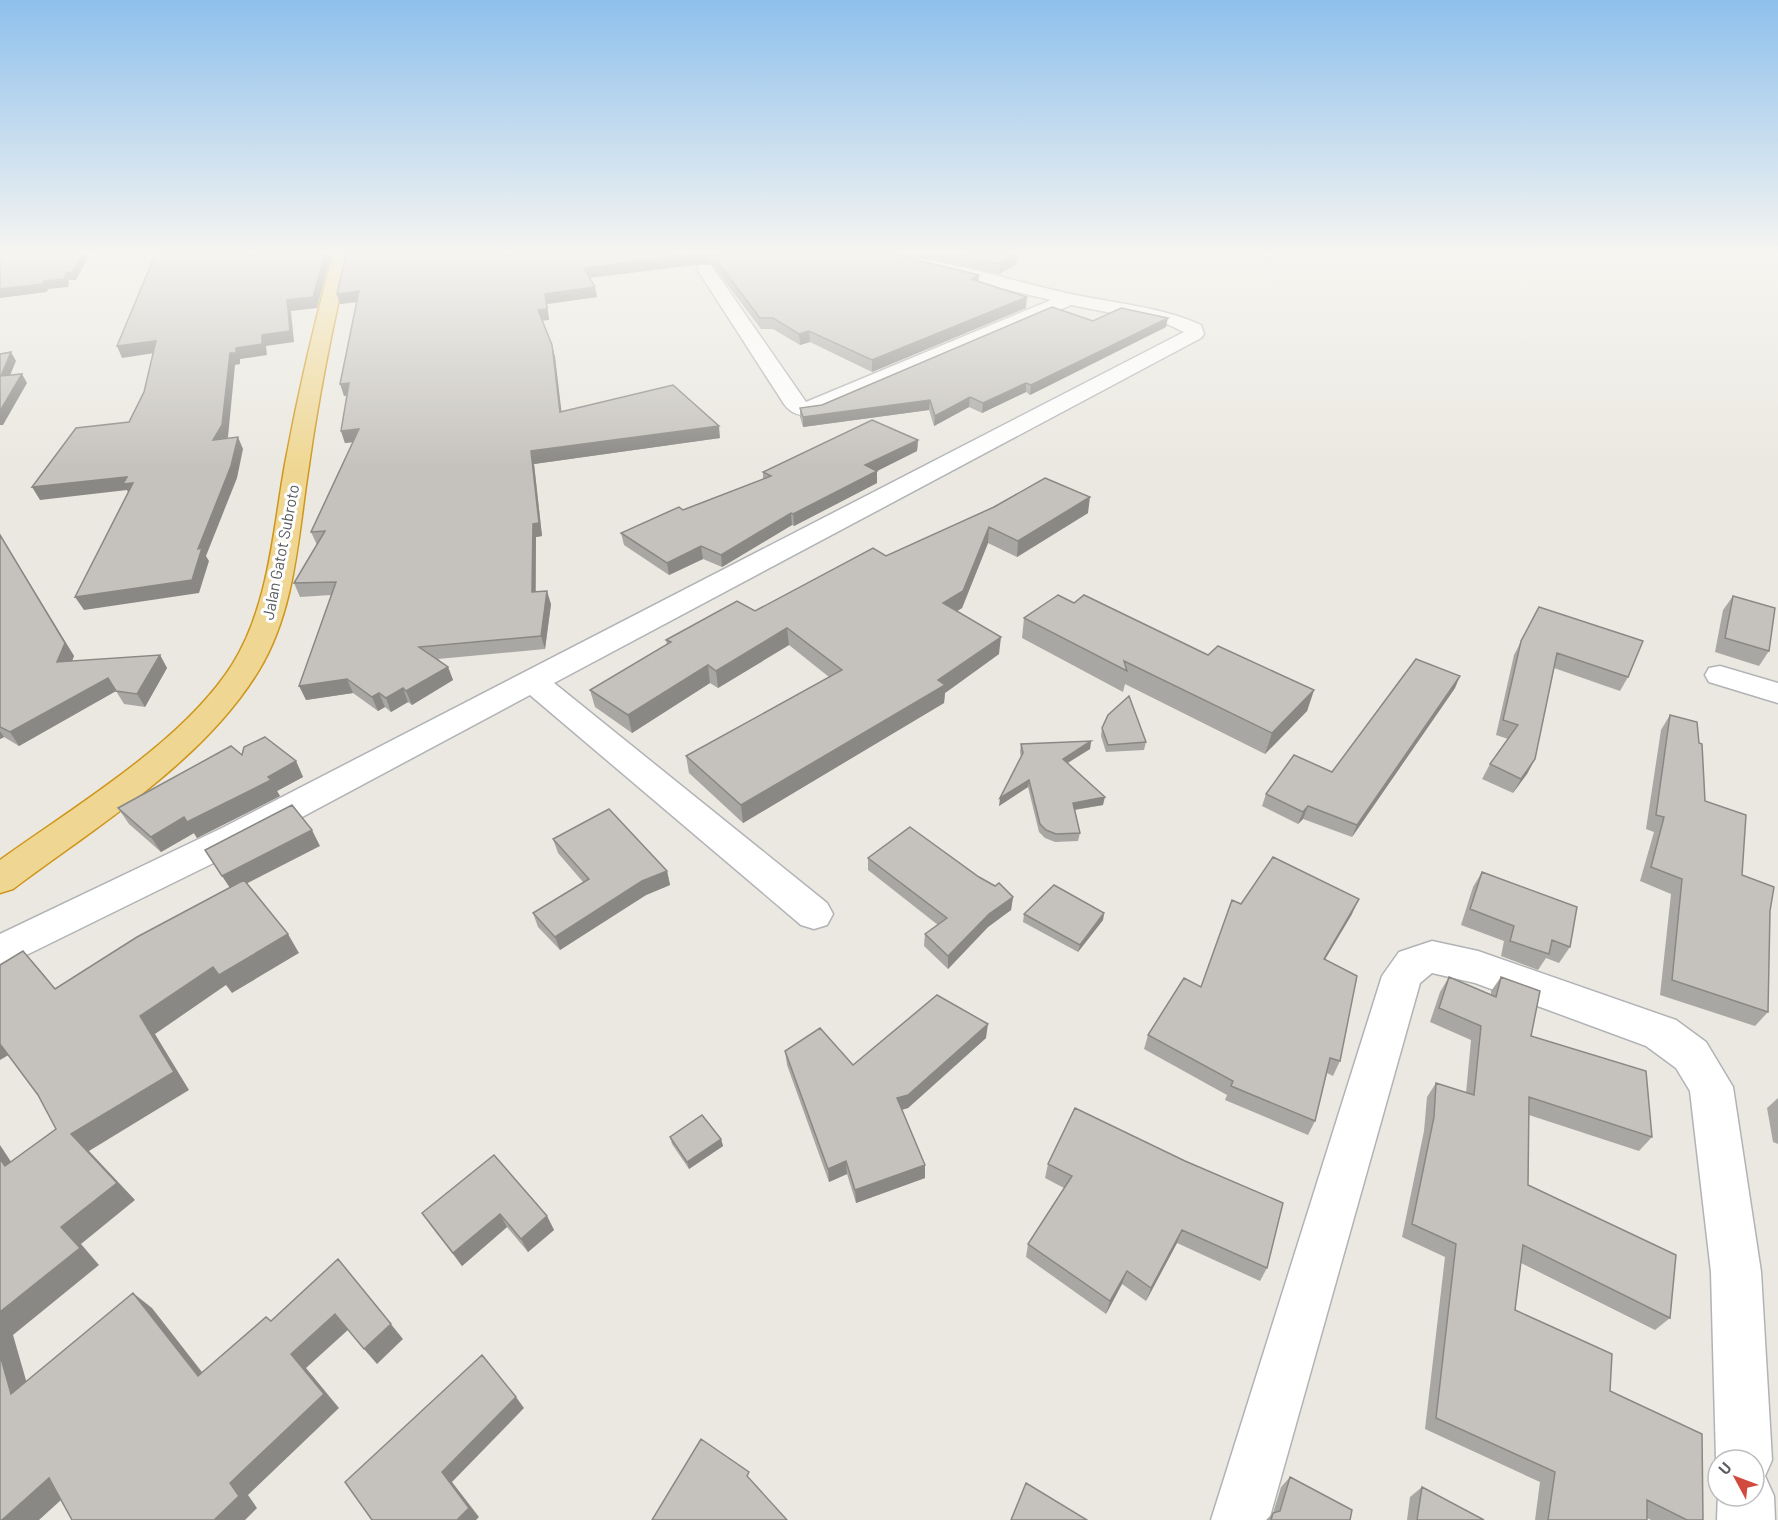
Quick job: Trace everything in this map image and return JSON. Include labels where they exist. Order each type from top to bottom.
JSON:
[{"type":"highway","name":"Jalan Gatot Subroto","points":[[0,879],[142,773],[213,711],[245,668],[266,625],[279,570],[303,430],[326,326]]},
{"type":"street","points":[[743,326],[795,404],[801,409],[814,408],[1006,326]]},
{"type":"street","points":[[0,952],[236,837],[1194,334],[1194,329],[1190,326]]},
{"type":"street","points":[[1720,675],[1778,693]]},
{"type":"street","points":[[532,681],[814,914]]},
{"type":"street","points":[[1240,1520],[1402,976],[1413,963],[1432,957],[1478,967],[1660,1033],[1691,1054],[1711,1087],[1736,1272],[1743,1448]]},
{"type":"building","points":[[125,326],[290,326],[290,331],[262,335],[262,344],[236,348],[236,353],[230,353],[222,425],[213,440],[238,437],[231,466],[198,549],[202,548],[192,580],[75,597],[133,483],[123,484],[127,477],[32,487],[76,428],[129,422],[144,392],[156,341],[117,346]]},
{"type":"building","points":[[352,326],[544,326],[552,345],[560,412],[673,385],[719,426],[531,451],[539,523],[533,524],[532,592],[547,591],[541,636],[419,647],[448,667],[406,691],[403,688],[386,698],[379,693],[372,697],[347,679],[299,686],[336,582],[294,583],[325,531],[311,532],[359,429],[341,431],[349,383],[340,384]]},
{"type":"building","points":[[786,326],[956,326],[872,360],[809,331],[799,334]]},
{"type":"building","points":[[1008,326],[1152,326],[1031,385],[1026,383],[983,403],[970,397],[935,416],[930,400],[803,417],[800,408],[822,405]]},
{"type":"building","points":[[11,352],[1,376],[22,374],[0,411],[0,354]]},
{"type":"building","points":[[872,420],[918,440],[865,465],[877,471],[791,513],[721,555],[701,546],[667,563],[621,533],[679,507],[683,510],[771,476],[763,472]]},
{"type":"building","points":[[1045,478],[1090,497],[1018,541],[989,527],[963,591],[943,603],[1001,637],[938,680],[945,685],[741,805],[686,756],[842,670],[787,628],[716,671],[708,665],[628,715],[590,690],[671,642],[666,640],[737,601],[755,611],[873,548],[886,556],[994,507]]},
{"type":"building","points":[[0,535],[65,643],[57,662],[160,655],[137,694],[116,691],[108,678],[10,732],[0,727]]},
{"type":"building","points":[[1058,595],[1074,603],[1084,595],[1208,655],[1218,646],[1314,690],[1272,733],[1124,661],[1127,671],[1024,618]]},
{"type":"building","points":[[1733,596],[1775,608],[1769,651],[1725,638]]},
{"type":"building","points":[[1539,607],[1643,641],[1628,677],[1557,653],[1535,759],[1521,779],[1490,764],[1518,725],[1503,720],[1521,641]]},
{"type":"building","points":[[1416,659],[1460,676],[1357,825],[1308,806],[1303,812],[1266,794],[1294,755],[1332,772]]},
{"type":"building","points":[[1129,696],[1146,742],[1108,745],[1102,728],[1108,715]]},
{"type":"building","points":[[1670,715],[1697,722],[1699,743],[1702,744],[1705,801],[1746,815],[1742,875],[1774,887],[1770,911],[1768,1012],[1672,980],[1682,879],[1651,867],[1664,817],[1656,815]]},
{"type":"building","points":[[265,737],[296,761],[268,777],[271,780],[187,822],[184,817],[151,837],[118,808],[231,746],[242,755],[244,747]]},
{"type":"building","points":[[1091,741],[1063,759],[1105,797],[1073,803],[1080,833],[1056,834],[1046,830],[1040,824],[1029,780],[1000,798],[1023,753],[1021,744]]},
{"type":"building","points":[[292,805],[312,830],[222,876],[205,850]]},
{"type":"building","points":[[609,809],[667,871],[642,881],[555,937],[533,913],[589,879],[553,839]]},
{"type":"building","points":[[910,827],[979,877],[995,886],[999,883],[1013,897],[989,914],[948,956],[925,934],[947,918],[868,858]]},
{"type":"building","points":[[1273,857],[1359,899],[1324,959],[1357,976],[1340,1061],[1330,1058],[1315,1121],[1231,1086],[1233,1081],[1148,1035],[1184,978],[1201,987],[1232,900],[1241,904]]},
{"type":"building","points":[[1482,872],[1577,907],[1570,947],[1552,940],[1549,954],[1510,941],[1514,926],[1470,909]]},
{"type":"building","points":[[244,880],[288,934],[219,975],[213,967],[140,1016],[174,1072],[71,1134],[117,1183],[61,1227],[80,1248],[0,1312],[0,1159],[5,1166],[56,1129],[38,1095],[0,1044],[0,965],[23,951],[55,989],[137,937]]},
{"type":"building","points":[[1054,885],[1104,913],[1080,945],[1024,914]]},
{"type":"building","points":[[1449,977],[1496,997],[1501,977],[1540,991],[1531,1036],[1646,1071],[1652,1137],[1529,1097],[1528,1185],[1676,1255],[1670,1318],[1523,1245],[1515,1310],[1612,1354],[1610,1391],[1702,1434],[1703,1520],[1687,1520],[1647,1500],[1647,1520],[1548,1520],[1555,1472],[1436,1418],[1456,1244],[1412,1224],[1434,1117],[1436,1083],[1474,1095],[1481,1026],[1439,1008]]},
{"type":"building","points":[[937,995],[988,1024],[908,1095],[897,1098],[925,1165],[855,1190],[846,1161],[828,1169],[785,1051],[820,1028],[853,1065]]},
{"type":"building","points":[[1075,1108],[1185,1161],[1283,1203],[1267,1268],[1182,1230],[1151,1288],[1127,1271],[1110,1301],[1028,1244],[1072,1176],[1048,1164]]},
{"type":"building","points":[[702,1115],[721,1139],[687,1162],[670,1137]]},
{"type":"building","points":[[494,1155],[547,1216],[521,1239],[500,1214],[453,1253],[422,1213]]},
{"type":"building","points":[[338,1259],[391,1324],[364,1349],[335,1314],[291,1354],[324,1394],[230,1483],[239,1496],[214,1520],[72,1520],[49,1478],[0,1520],[0,1355],[11,1394],[133,1293],[198,1376],[266,1317],[271,1321]]},
{"type":"building","points":[[482,1355],[516,1397],[442,1472],[469,1508],[457,1520],[372,1520],[345,1482]]},
{"type":"building","points":[[701,1439],[749,1472],[747,1476],[787,1520],[652,1520]]},
{"type":"building","points":[[1290,1477],[1352,1510],[1350,1520],[1271,1520],[1273,1513],[1280,1511]]},
{"type":"building","points":[[1026,1483],[1087,1520],[1011,1520]]},
{"type":"building","points":[[1422,1487],[1484,1520],[1417,1520]]}]
